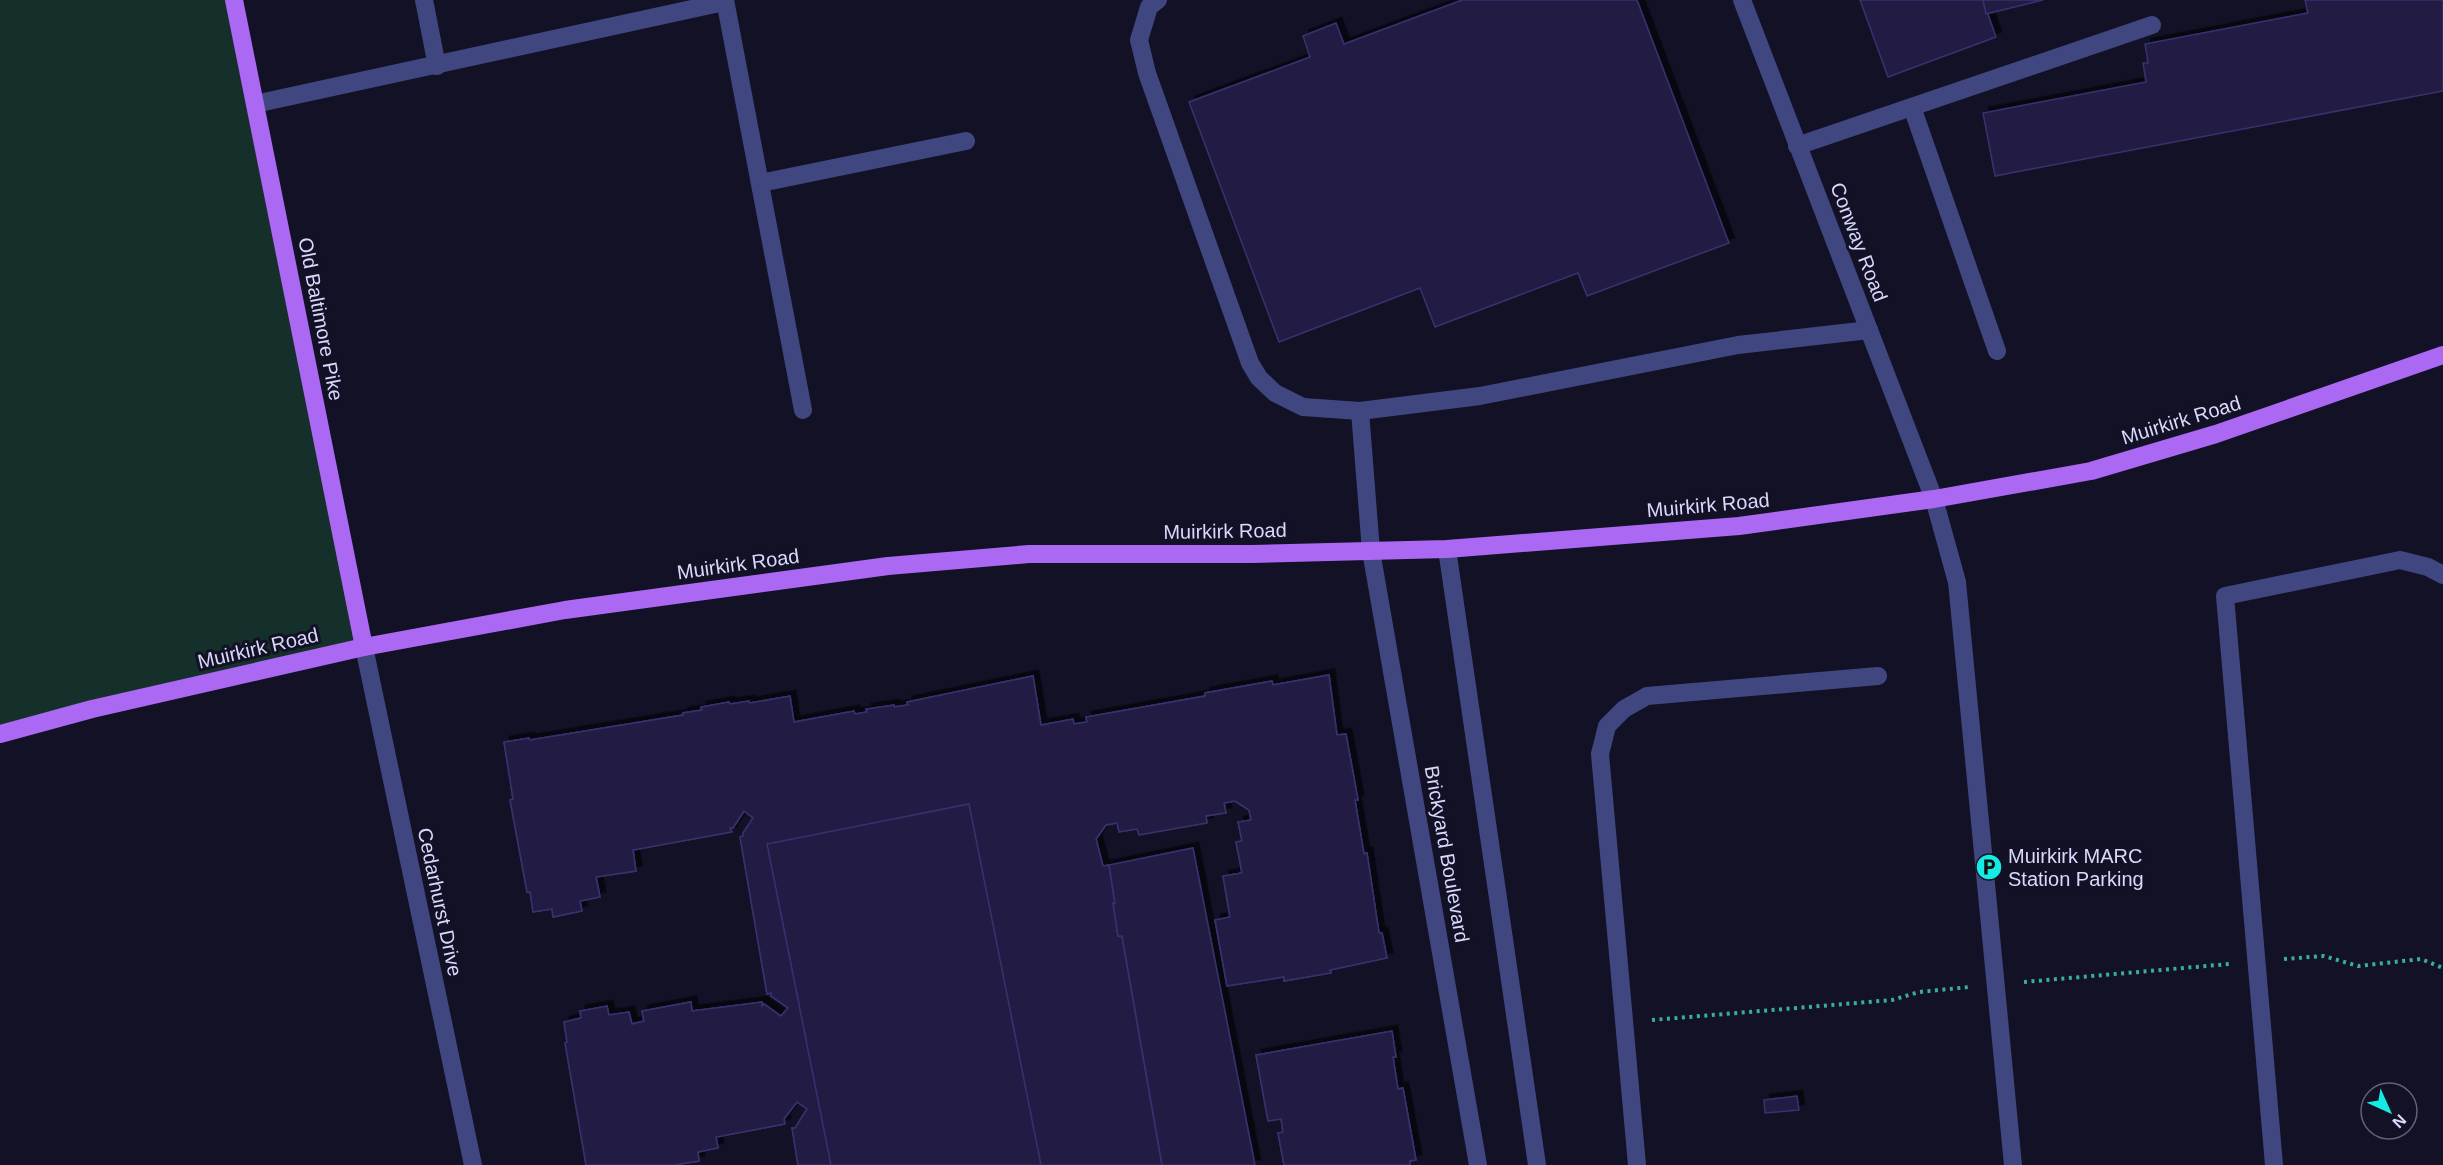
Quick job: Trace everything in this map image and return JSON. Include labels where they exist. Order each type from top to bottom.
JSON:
[{"type":"main road","name":"Old Baltimore Pike","points":[[234,0],[363,647]]},
{"type":"main road","name":"Muirkirk Road","points":[[0,734],[92,709],[363,647],[565,610],[888,566],[1029,555],[1241,555],[1447,549],[1739,526],[1934,500],[2091,471],[2216,434],[2443,355]]},
{"type":"street","points":[[424,0],[437,66]]},
{"type":"street","points":[[1158,0],[1149,7],[1139,40],[1147,73],[1250,363],[1260,378],[1275,393],[1303,406],[1360,411],[1480,396],[1738,345],[1869,330]]},
{"type":"street","name":"Conway Road","points":[[1742,0],[1934,500],[1957,582],[2013,1165]]},
{"type":"street","points":[[255,104],[437,66],[724,1],[761,183],[803,410]]},
{"type":"street","points":[[1797,146],[2152,25]]},
{"type":"street","points":[[1912,107],[1997,351]]},
{"type":"street","points":[[761,183],[966,141]]},
{"type":"street","name":"Brickyard Boulevard","points":[[1360,411],[1371,551],[1478,1165]]},
{"type":"street","points":[[1447,549],[1537,1165]]},
{"type":"street","points":[[2274,1165],[2225,596],[2400,560],[2428,567],[2443,575]]},
{"type":"street","name":"Cedarhurst Drive","points":[[363,647],[473,1165]]},
{"type":"street","points":[[1637,1165],[1600,754],[1607,726],[1624,709],[1647,696],[1878,676]]},
{"type":"path","points":[[1624,1023],[1892,1000],[1919,992],[2324,956],[2358,966],[2421,959],[2443,968]]},
{"type":"green space","points":[[0,0],[234,0],[364,647],[0,736]]},
{"type":"building","points":[[1462,0],[1637,0],[1729,243],[1587,296],[1578,273],[1435,327],[1420,288],[1279,342],[1189,102],[1310,57],[1303,36],[1336,23],[1344,44]]},
{"type":"building","points":[[1860,0],[1983,0],[1996,37],[1888,77]]},
{"type":"building","points":[[1983,0],[2043,0],[1986,14]]},
{"type":"building","points":[[2305,0],[2443,0],[2443,91],[1995,176],[1983,113],[2146,82],[2143,63],[2148,63],[2145,44],[2308,13]]},
{"type":"building","points":[[1329,675],[1337,735],[1346,734],[1358,800],[1355,800],[1364,854],[1367,853],[1379,933],[1382,933],[1387,958],[1330,970],[1331,973],[1284,981],[1284,977],[1227,986],[1215,920],[1230,917],[1223,876],[1242,873],[1236,842],[1242,841],[1238,822],[1251,820],[1249,810],[1235,801],[1224,803],[1226,813],[1206,816],[1207,823],[1139,835],[1137,829],[1119,832],[1117,823],[1106,825],[1096,839],[1103,866],[1109,865],[1090,869],[1148,1165],[1041,1165],[969,804],[767,844],[831,1165],[798,1165],[792,1128],[795,1128],[807,1109],[797,1102],[784,1119],[785,1124],[716,1137],[718,1148],[698,1152],[699,1161],[674,1165],[586,1165],[565,1043],[567,1042],[564,1022],[581,1018],[580,1011],[607,1006],[609,1015],[629,1012],[632,1024],[644,1021],[642,1011],[691,1002],[692,1011],[762,1002],[762,1006],[764,1004],[781,1016],[788,1008],[771,996],[771,993],[767,994],[740,837],[743,836],[753,818],[744,811],[733,828],[730,828],[732,832],[633,850],[636,871],[596,877],[600,897],[580,901],[582,911],[553,917],[552,909],[533,912],[530,892],[527,892],[510,800],[513,799],[504,742],[529,738],[530,740],[683,715],[683,713],[702,710],[701,707],[729,702],[730,704],[749,701],[750,703],[790,696],[794,722],[854,711],[855,714],[867,712],[866,709],[908,705],[907,702],[1033,676],[1041,725],[1073,719],[1074,724],[1087,722],[1086,717],[1205,696],[1205,693],[1272,681],[1273,685]]},
{"type":"building","points":[[1329,675],[1337,735],[1346,734],[1358,800],[1355,800],[1364,854],[1367,853],[1379,933],[1382,933],[1387,958],[1330,970],[1331,973],[1284,981],[1284,977],[1227,986],[1215,920],[1230,917],[1223,876],[1242,873],[1236,842],[1242,841],[1238,822],[1251,820],[1249,810],[1235,801],[1224,803],[1226,813],[1206,816],[1207,823],[1139,835],[1137,829],[1119,832],[1117,823],[1106,825],[1096,839],[1103,866],[1109,865],[1118,936],[1122,936],[1162,1165],[798,1165],[792,1128],[795,1128],[807,1109],[797,1102],[784,1119],[785,1124],[716,1137],[718,1148],[698,1152],[699,1161],[674,1165],[586,1165],[565,1043],[567,1042],[564,1022],[581,1018],[580,1011],[607,1006],[609,1015],[629,1012],[632,1024],[644,1021],[642,1011],[691,1002],[692,1011],[762,1002],[762,1006],[764,1004],[781,1016],[788,1008],[771,996],[771,993],[767,994],[740,837],[743,836],[753,818],[744,811],[733,828],[730,828],[732,832],[633,850],[636,871],[596,877],[600,897],[580,901],[582,911],[553,917],[552,909],[533,912],[530,892],[527,892],[510,800],[513,799],[504,742],[529,738],[530,740],[683,715],[683,713],[702,710],[701,707],[729,702],[730,704],[749,701],[750,703],[790,696],[794,722],[854,711],[855,714],[867,712],[866,709],[908,705],[907,702],[1033,676],[1041,725],[1073,719],[1074,724],[1087,722],[1086,717],[1205,696],[1205,693],[1272,681],[1273,685]]},
{"type":"building","points":[[969,804],[1041,1165],[831,1165],[767,844]]},
{"type":"building","points":[[1193,848],[1255,1165],[1162,1165],[1122,936],[1118,936],[1109,865]]},
{"type":"building","points":[[1392,1031],[1398,1089],[1403,1088],[1416,1160],[1410,1161],[1410,1165],[1284,1165],[1278,1133],[1283,1132],[1281,1119],[1268,1121],[1256,1055]]},
{"type":"building","points":[[1392,1031],[1398,1089],[1403,1088],[1416,1160],[1410,1161],[1410,1165],[1284,1165],[1278,1133],[1283,1132],[1281,1119],[1268,1121],[1256,1055]]},
{"type":"building","points":[[1797,1096],[1799,1110],[1765,1113],[1764,1100]]},
{"type":"place","name":"Muirkirk MARC Station Parking","points":[[1989,867]]}]
